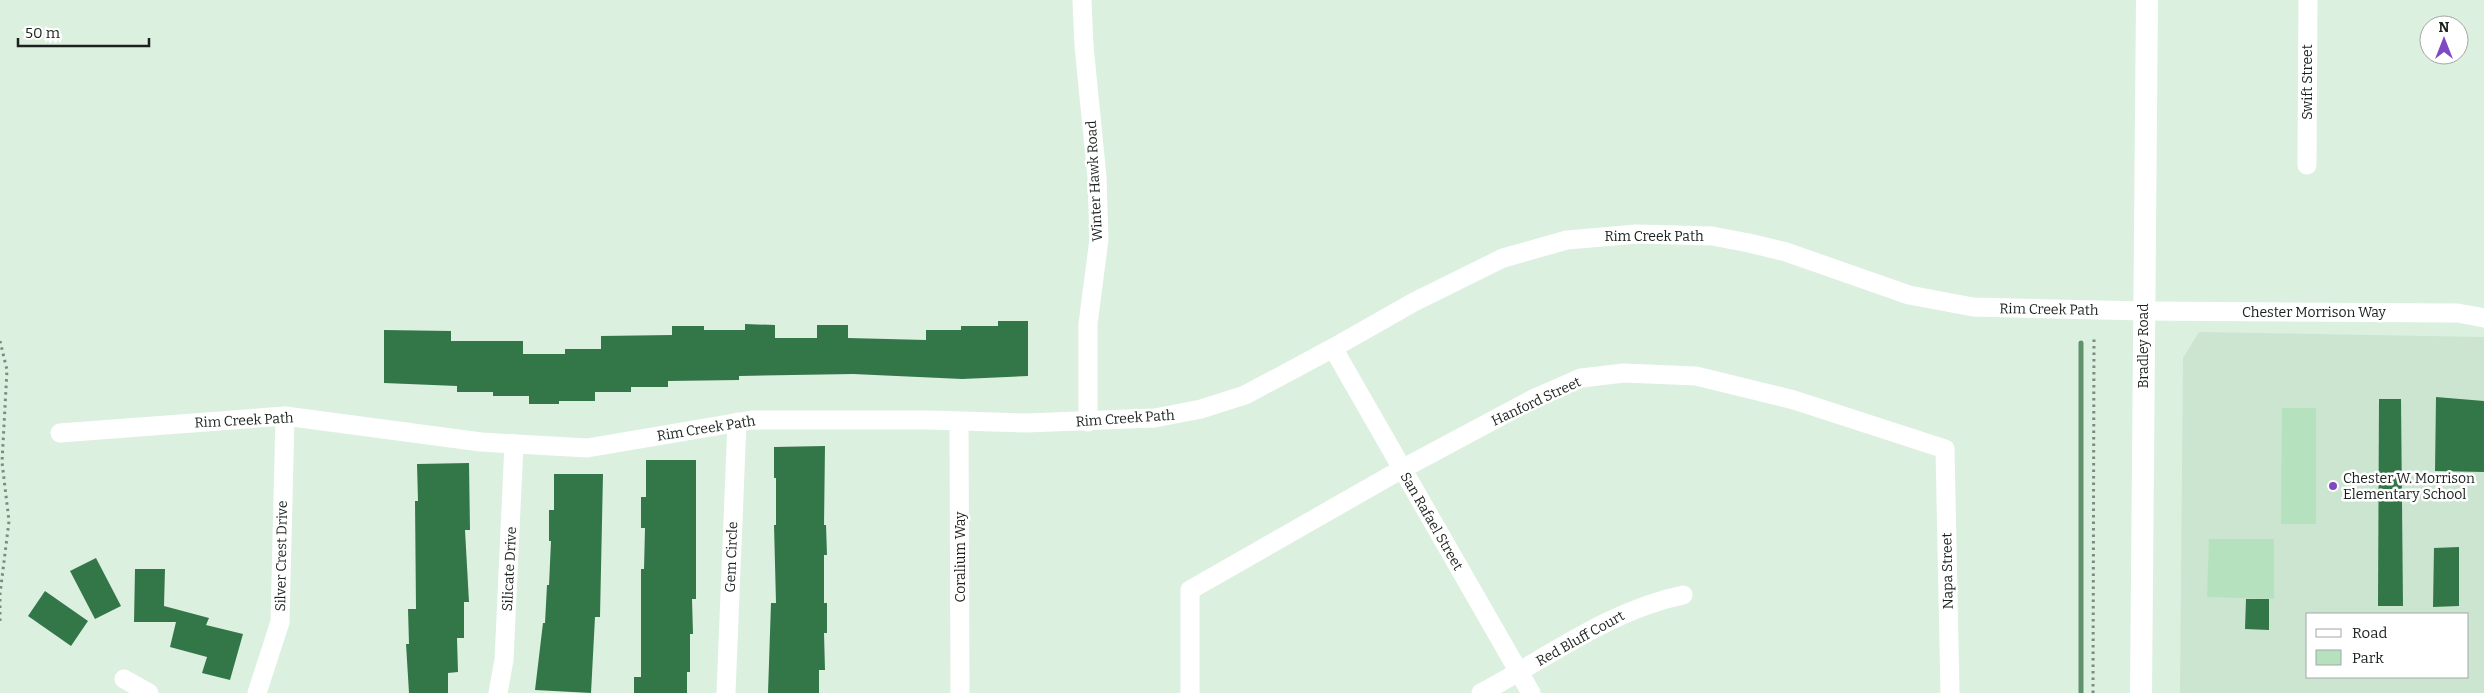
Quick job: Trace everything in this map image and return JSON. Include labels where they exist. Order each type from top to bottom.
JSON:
[{"type":"street","name":"Winter Hawk Road","points":[[1082,0],[1084,46],[1097,177],[1099,239],[1088,324],[1088,422]]},
{"type":"street","name":"Bradley Road","points":[[2141,693],[2147,0]]},
{"type":"street","name":"Swift Street","points":[[2307,165],[2308,0]]},
{"type":"street","name":"Rim Creek Path","points":[[60,433],[285,416],[481,442],[587,448],[752,420],[1088,422],[1155,418],[1224,403],[1245,395],[1414,302],[1503,258],[1567,240],[1627,234],[1712,236],[1749,243],[1786,252],[1909,295],[1941,303],[1973,307],[2144,311]]},
{"type":"street","name":"Chester Morrison Way","points":[[2144,311],[2458,313],[2484,318]]},
{"type":"street","name":"San Rafael Street","points":[[1333,348],[1532,693]]},
{"type":"street","name":"Hanford Street","points":[[1190,693],[1190,590],[1402,469],[1533,399],[1581,378],[1624,373],[1696,376],[1794,400],[1945,449]]},
{"type":"street","name":"Silver Crest Drive","points":[[257,693],[280,622],[285,416]]},
{"type":"street","name":"Coralium Way","points":[[959,421],[960,693]]},
{"type":"street","name":"Gem Circle","points":[[726,693],[737,422]]},
{"type":"street","name":"Silicate Drive","points":[[498,693],[504,660],[514,444]]},
{"type":"street","name":"Napa Street","points":[[1945,449],[1950,693]]},
{"type":"street","name":"Red Bluff Court","points":[[1481,693],[1623,613],[1655,601],[1683,595]]},
{"type":"street","points":[[124,679],[149,693]]},
{"type":"path","points":[[2093,693],[2094,336]]},
{"type":"path","points":[[0,341],[7,370],[2,462],[9,521],[0,594],[0,622]]},
{"type":"shaded area","name":"Chester W. Morrison Elementary School","points":[[2199,332],[2484,337],[2484,693],[2180,693],[2183,358]]},
{"type":"green space","points":[[2282,408],[2316,408],[2316,524],[2281,524]]},
{"type":"green space","points":[[2209,539],[2274,539],[2274,599],[2207,597]]},
{"type":"building","points":[[998,321],[1028,321],[1028,376],[962,379],[853,374],[739,376],[739,380],[668,381],[668,387],[631,387],[631,392],[595,392],[595,401],[559,401],[559,404],[529,404],[529,396],[493,396],[493,392],[457,392],[457,386],[384,383],[384,330],[451,331],[451,341],[523,341],[523,354],[565,354],[565,349],[601,349],[601,336],[672,335],[672,326],[704,326],[704,330],[745,330],[745,324],[775,325],[775,338],[817,338],[817,325],[848,325],[848,338],[926,340],[926,330],[961,330],[961,326],[998,326]]},
{"type":"building","points":[[2436,397],[2484,401],[2484,472],[2435,471]]},
{"type":"building","points":[[2379,399],[2401,399],[2403,606],[2378,606]]},
{"type":"building","points":[[825,446],[824,525],[826,525],[827,555],[824,555],[824,603],[827,603],[827,633],[824,633],[825,670],[819,670],[819,693],[768,693],[771,603],[776,603],[774,525],[776,525],[776,478],[774,478],[774,447]]},
{"type":"building","points":[[646,460],[696,460],[696,599],[692,599],[693,634],[690,634],[690,672],[687,672],[687,693],[634,693],[634,677],[641,677],[641,569],[644,569],[645,528],[641,528],[641,497],[646,497]]},
{"type":"building","points":[[469,463],[470,530],[465,530],[469,602],[464,602],[464,638],[457,638],[458,672],[448,673],[448,693],[409,693],[406,644],[409,644],[408,609],[416,609],[415,501],[418,501],[417,464]]},
{"type":"building","points":[[554,474],[603,474],[600,617],[595,617],[591,693],[535,690],[543,623],[545,623],[547,585],[549,585],[551,541],[549,541],[549,510],[554,510]]},
{"type":"building","points":[[2459,547],[2459,606],[2433,607],[2434,548]]},
{"type":"building","points":[[96,558],[121,606],[95,619],[70,571]]},
{"type":"building","points":[[135,569],[165,569],[164,606],[209,618],[206,625],[243,634],[230,680],[202,673],[207,657],[170,647],[176,622],[134,622]]},
{"type":"building","points":[[45,591],[88,621],[71,646],[28,616]]},
{"type":"building","points":[[2246,599],[2269,599],[2269,630],[2245,629]]},
{"type":"waterway","points":[[2081,343],[2081,693]]},
{"type":"place","name":"Chester W. Morrison Elementary School","points":[[2333,486]]}]
